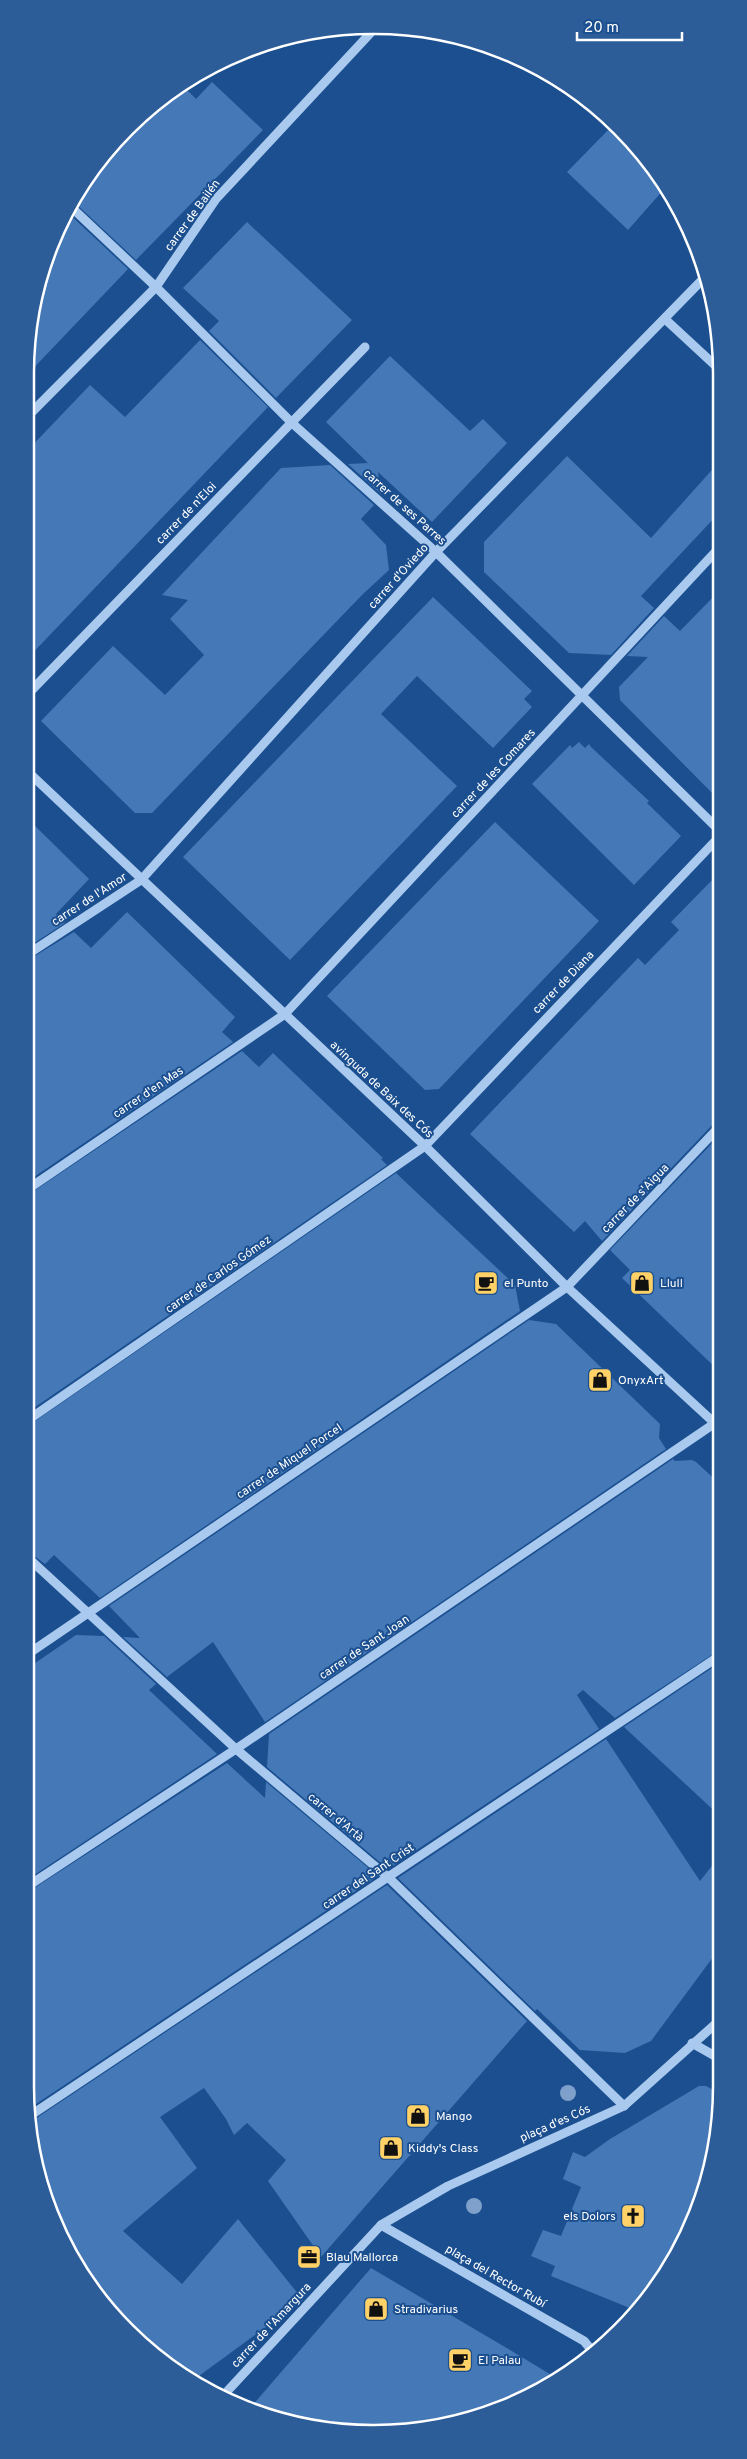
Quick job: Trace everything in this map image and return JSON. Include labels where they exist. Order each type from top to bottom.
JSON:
[{"type":"street","name":"carrer de Bailén","points":[[34,410],[156,287],[216,199],[368,34]]},
{"type":"street","name":"carrer de ses Parres","points":[[75,211],[156,287],[292,423],[436,552],[713,824]]},
{"type":"street","name":"carrer d'Oviedo","points":[[141,880],[436,552],[701,282]]},
{"type":"street","points":[[665,319],[713,363]]},
{"type":"street","name":"carrer de n'Eloi","points":[[34,687],[365,347]]},
{"type":"street","name":"carrer de les Comares","points":[[285,1014],[713,554]]},
{"type":"street","name":"avinguda de Baix des Cós","points":[[34,778],[424,1146],[567,1287],[713,1419]]},
{"type":"street","name":"carrer de Diana","points":[[424,1146],[713,843]]},
{"type":"street","name":"carrer de l'Amor","points":[[34,950],[141,880]]},
{"type":"street","name":"carrer d'en Mas","points":[[34,1185],[285,1014]]},
{"type":"street","name":"carrer de s'Aigua","points":[[567,1287],[713,1133]]},
{"type":"street","name":"carrer de Carlos Gómez","points":[[34,1416],[424,1146]]},
{"type":"street","name":"carrer de Miquel Porcel","points":[[34,1650],[567,1287]]},
{"type":"street","name":"carrer de Sant Joan","points":[[34,1882],[236,1749],[713,1428]]},
{"type":"street","name":"carrer d'Artà","points":[[34,1563],[236,1749],[389,1878],[624,2106]]},
{"type":"street","name":"carrer del Sant Crist","points":[[35,2113],[713,1660]]},
{"type":"street","name":"plaça d'es Cós","points":[[381,2225],[448,2186],[624,2106],[652,2083],[713,2026]]},
{"type":"street","points":[[692,2044],[713,2055]]},
{"type":"street","name":"plaça del Rector Rubí","points":[[381,2225],[584,2340],[590,2347]]},
{"type":"street","name":"carrer de l'Amargura","points":[[227,2392],[381,2225]]},
{"type":"building","points":[[212,82],[263,130],[136,260],[78,206],[118,149],[149,118],[187,90],[196,99]]},
{"type":"building","points":[[609,129],[629,149],[661,193],[628,230],[567,172]]},
{"type":"building","points":[[72,217],[128,269],[34,368],[34,351],[45,286],[60,243]]},
{"type":"building","points":[[247,222],[352,320],[276,398],[209,331],[219,321],[183,288]]},
{"type":"building","points":[[200,340],[268,407],[34,652],[34,444],[90,385],[125,417]]},
{"type":"building","points":[[390,356],[470,431],[483,419],[507,443],[432,522],[378,472],[381,494],[348,464],[368,463],[326,422]]},
{"type":"building","points":[[567,456],[651,538],[713,469],[713,519],[641,596],[654,608],[611,655],[569,653],[484,572],[484,542]]},
{"type":"building","points":[[330,465],[374,505],[361,519],[386,545],[389,570],[362,595],[152,813],[135,813],[41,721],[113,646],[165,695],[204,655],[170,619],[188,600],[162,595],[281,468]]},
{"type":"building","points":[[433,597],[532,691],[524,699],[532,707],[493,748],[417,676],[381,714],[457,786],[290,960],[183,857]]},
{"type":"building","points":[[713,597],[713,794],[620,700],[619,687],[648,657],[627,656],[664,616],[680,631]]},
{"type":"building","points":[[579,742],[585,748],[589,744],[649,801],[647,803],[681,836],[634,885],[532,784],[570,745],[572,748]]},
{"type":"building","points":[[495,822],[599,921],[439,1089],[425,1090],[327,996]]},
{"type":"building","points":[[34,825],[89,879],[56,914],[65,923],[34,943]]},
{"type":"building","points":[[713,879],[713,1124],[602,1241],[585,1221],[574,1232],[470,1134],[638,958],[645,965],[679,930],[671,922]]},
{"type":"building","points":[[127,912],[235,1017],[222,1032],[233,1042],[34,1177],[34,956],[74,932],[91,948]]},
{"type":"building","points":[[242,1051],[259,1067],[273,1053],[383,1158],[381,1159],[387,1165],[34,1408],[34,1191]]},
{"type":"building","points":[[713,1142],[713,1365],[622,1278],[630,1270],[610,1250]]},
{"type":"building","points":[[396,1173],[515,1285],[520,1311],[100,1598],[54,1555],[45,1564],[34,1556],[34,1422]]},
{"type":"building","points":[[529,1320],[556,1324],[660,1424],[659,1438],[666,1449],[265,1722],[213,1642],[167,1677],[123,1637],[140,1638],[109,1606]]},
{"type":"building","points":[[673,1459],[675,1461],[692,1460],[713,1478],[713,1654],[615,1718],[583,1690],[577,1695],[599,1729],[388,1869],[267,1767],[269,1734]]},
{"type":"building","points":[[76,1635],[104,1636],[156,1684],[149,1690],[217,1754],[34,1875],[34,1664]]},
{"type":"building","points":[[713,1667],[713,1810],[624,1727]]},
{"type":"building","points":[[606,1739],[700,1881],[713,1864],[713,1957],[651,2041],[625,2053],[580,2050],[537,2009],[535,2011],[398,1878]]},
{"type":"building","points":[[227,1763],[265,1798],[266,1782],[378,1876],[34,2105],[34,1888]]},
{"type":"building","points":[[387,1885],[527,2021],[321,2257],[268,2181],[286,2160],[247,2123],[234,2135],[226,2119],[204,2088],[160,2117],[197,2168],[123,2231],[182,2284],[238,2219],[303,2300],[198,2376],[167,2355],[133,2326],[118,2310],[91,2274],[69,2236],[52,2195],[40,2152],[35,2119]]},
{"type":"building","name":"els Dolors","points":[[699,2086],[706,2086],[713,2090],[713,2108],[707,2152],[695,2195],[668,2255],[630,2308],[551,2276],[555,2266],[531,2256],[543,2230],[561,2236],[581,2187],[563,2179],[573,2152],[585,2157],[610,2139]]},
{"type":"building","points":[[371,2268],[551,2375],[524,2390],[483,2407],[440,2419],[396,2425],[351,2425],[307,2419],[254,2403]]},
{"type":"place","name":"el Punto","points":[[486,1283]]},
{"type":"place","name":"Llull","points":[[642,1283]]},
{"type":"place","name":"OnyxArt","points":[[600,1380]]},
{"type":"place","name":"Mango","points":[[418,2116]]},
{"type":"place","name":"Kiddy's Class","points":[[391,2148]]},
{"type":"place","name":"els Dolors","points":[[633,2216]]},
{"type":"place","name":"Blau Mallorca","points":[[309,2257]]},
{"type":"place","name":"Stradivarius","points":[[376,2309]]},
{"type":"place","name":"El Palau","points":[[460,2360]]}]
